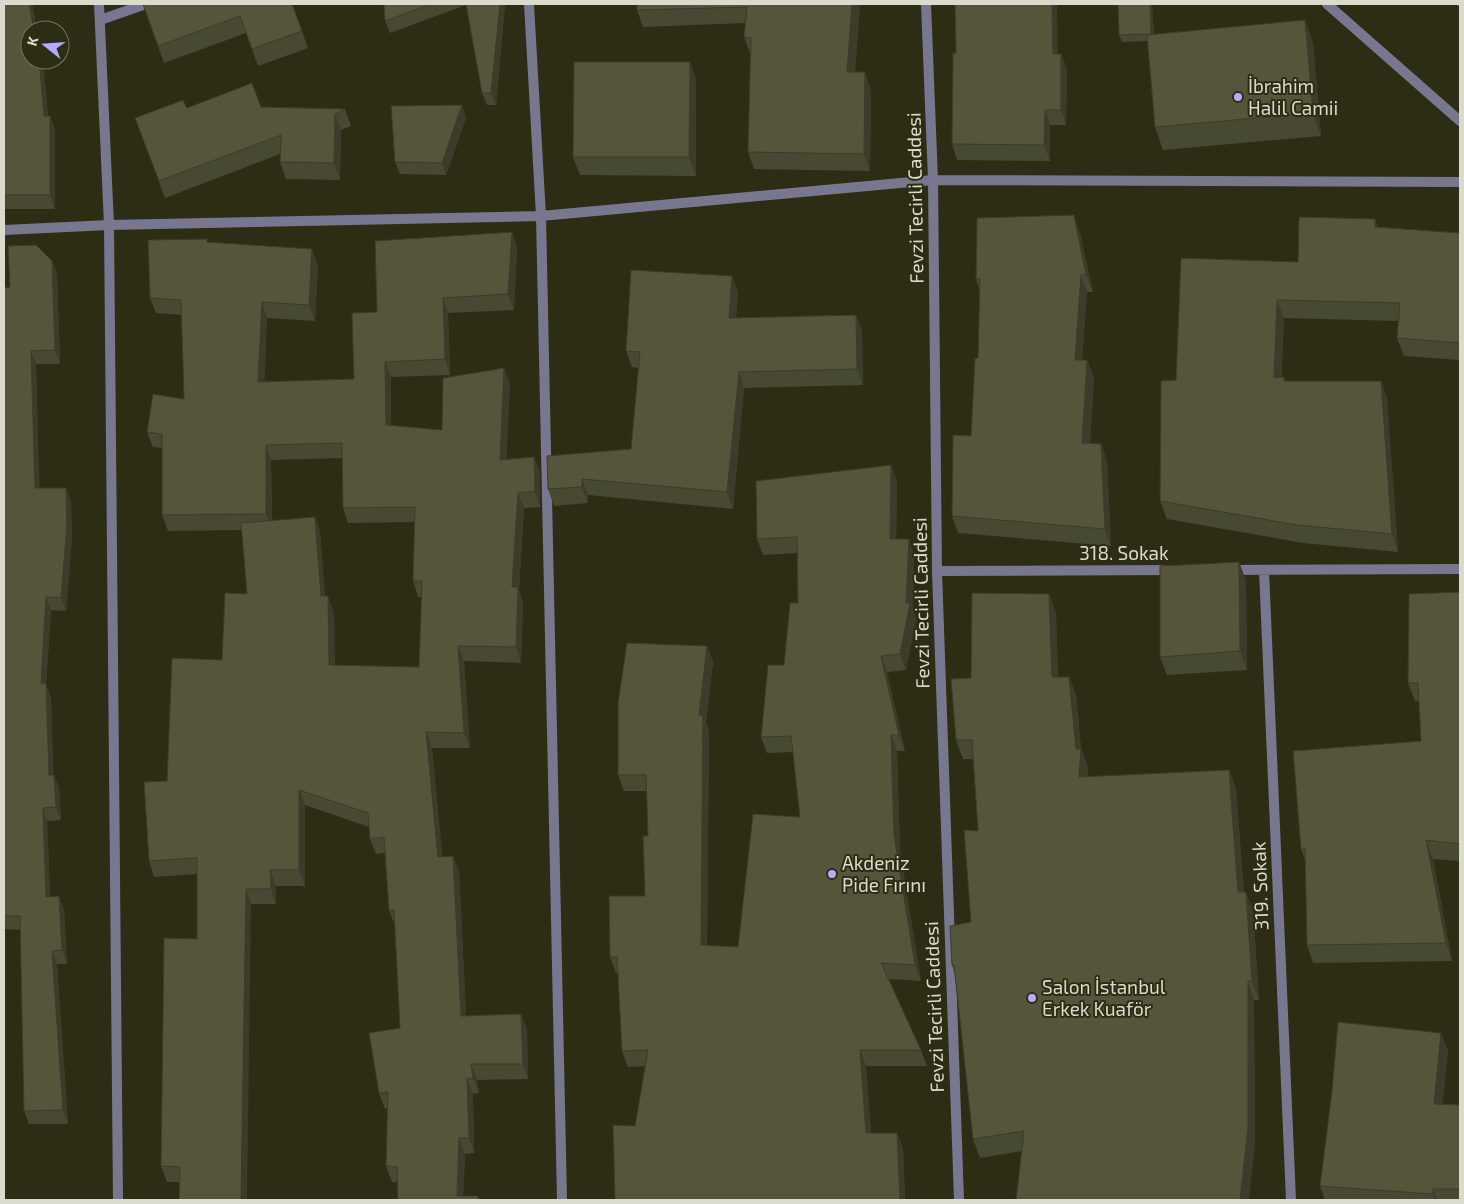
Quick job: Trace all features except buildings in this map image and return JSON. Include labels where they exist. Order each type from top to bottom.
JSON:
[{"type":"street","points":[[99,4],[109,225],[118,1200]]},
{"type":"street","points":[[100,20],[146,4]]},
{"type":"street","points":[[529,4],[541,216],[562,1200]]},
{"type":"street","name":"Fevzi Tecirli Caddesi","points":[[926,4],[933,180],[937,571],[958,1200]]},
{"type":"street","points":[[1328,4],[1460,121]]},
{"type":"street","points":[[4,230],[109,225],[541,216],[933,180],[1460,182]]},
{"type":"street","points":[[1224,570],[1460,569]]},
{"type":"street","name":"318. Sokak","points":[[937,571],[1184,570]]},
{"type":"street","name":"319. Sokak","points":[[1264,570],[1291,1200]]},
{"type":"place","name":"İbrahim Halil Camii","points":[[1238,97]]},
{"type":"place","name":"Akdeniz Pide Fırını","points":[[832,874]]},
{"type":"place","name":"Salon İstanbul Erkek Kuaför","points":[[1032,998]]}]
